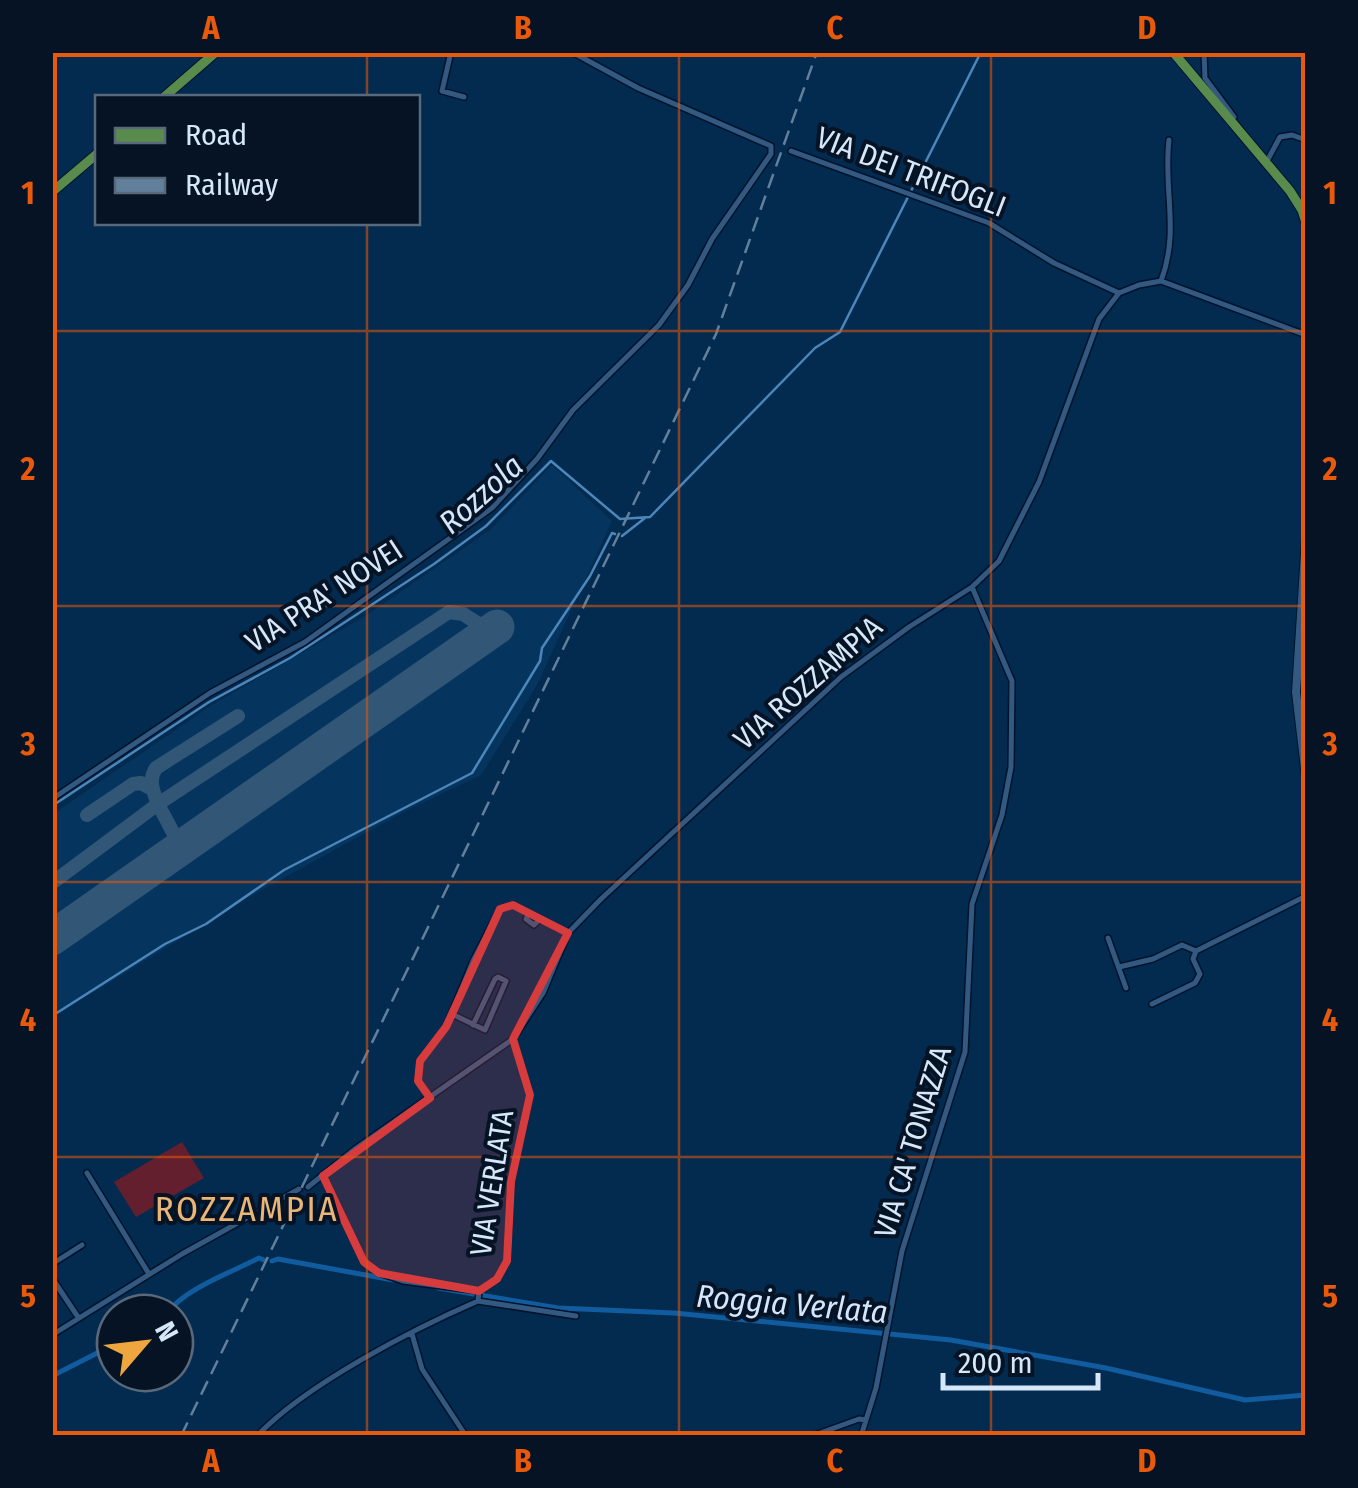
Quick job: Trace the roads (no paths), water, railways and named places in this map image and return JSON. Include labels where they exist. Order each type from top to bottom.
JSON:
[{"type":"main road","points":[[166,95],[216,52]]},
{"type":"main road","points":[[1172,52],[1306,204]]},
{"type":"main road","points":[[52,192],[95,156]]},
{"type":"main road","points":[[1290,190],[1306,223]]},
{"type":"main road","points":[[1306,537],[1296,692],[1306,777]]},
{"type":"street","points":[[451,52],[442,91],[464,97]]},
{"type":"street","name":"VIA DEI TRIFOGLI","points":[[572,52],[638,88],[766,142],[772,151],[769,158]]},
{"type":"street","points":[[590,60],[594,52]]},
{"type":"street","points":[[1181,52],[1201,52],[1210,88],[1243,128],[1251,145]]},
{"type":"street","points":[[1266,163],[1280,137],[1292,135],[1306,140]]},
{"type":"street","points":[[1161,281],[1173,227],[1169,140]]},
{"type":"street","name":"VIA DEI TRIFOGLI","points":[[791,151],[1004,230],[1054,263],[1119,294]]},
{"type":"street","name":"VIA PRA' NOVEI","points":[[52,800],[210,693],[305,642],[492,508],[538,459],[573,410],[659,325],[688,285],[712,239],[769,158]]},
{"type":"street","points":[[1119,294],[1139,284],[1161,281],[1306,336]]},
{"type":"street","name":"VIA ROZZAMPIA","points":[[308,1187],[354,1149],[512,1039],[543,992],[568,933],[841,677],[972,586],[999,561],[1039,482],[1099,319],[1119,294]]},
{"type":"street","name":"VIA CA' TONAZZA","points":[[862,1436],[894,1284],[926,1166],[966,1052],[972,904],[1002,815],[1011,767],[1012,680],[972,586]]},
{"type":"street","points":[[1152,1004],[1195,983],[1200,974],[1193,958],[1196,952],[1306,896]]},
{"type":"street","points":[[430,1098],[418,1081],[420,1061],[452,1014],[500,909],[513,905],[568,933]]},
{"type":"street","points":[[1108,938],[1126,988]]},
{"type":"street","points":[[1119,968],[1153,959],[1182,945],[1196,952]]},
{"type":"street","points":[[452,1014],[472,1024],[485,1030],[506,981],[495,979],[472,1024]]},
{"type":"street","name":"VIA VERLATA","points":[[323,1176],[364,1262],[378,1273],[479,1296],[497,1279],[507,1261],[511,1182],[530,1095],[512,1039]]},
{"type":"street","points":[[87,1173],[149,1274]]},
{"type":"street","points":[[52,1335],[149,1274],[299,1189]]},
{"type":"street","points":[[52,1264],[82,1246]]},
{"type":"street","points":[[52,1278],[78,1318]]},
{"type":"street","points":[[257,1436],[285,1409],[307,1395],[479,1296],[576,1316]]},
{"type":"street","points":[[412,1334],[422,1369],[466,1436]]},
{"type":"street","points":[[812,1436],[858,1419],[866,1420]]},
{"type":"waterway","name":"Rozzola","points":[[52,806],[209,702],[290,658],[434,564],[486,526],[551,461],[620,519],[650,517],[815,348],[840,332],[981,52]]},
{"type":"waterway","points":[[622,536],[645,518]]},
{"type":"waterway","points":[[52,1016],[165,944],[206,924],[284,870],[472,773],[540,661],[542,648],[590,576],[612,533],[615,534]]},
{"type":"waterway","name":"Roggia Verlata","points":[[190,1293],[259,1258],[264,1260]]},
{"type":"waterway","name":"Roggia Verlata","points":[[272,1261],[393,1280]]},
{"type":"waterway","name":"Roggia Verlata","points":[[438,1288],[558,1308],[674,1313],[951,1340],[1106,1368],[1245,1400],[1306,1395]]},
{"type":"waterway","name":"Roggia Verlata","points":[[52,1376],[95,1354]]},
{"type":"railway","points":[[181,1436],[716,334],[817,52]]},
{"type":"district","name":"ROZZAMPIA","points":[[247,1209]]}]
